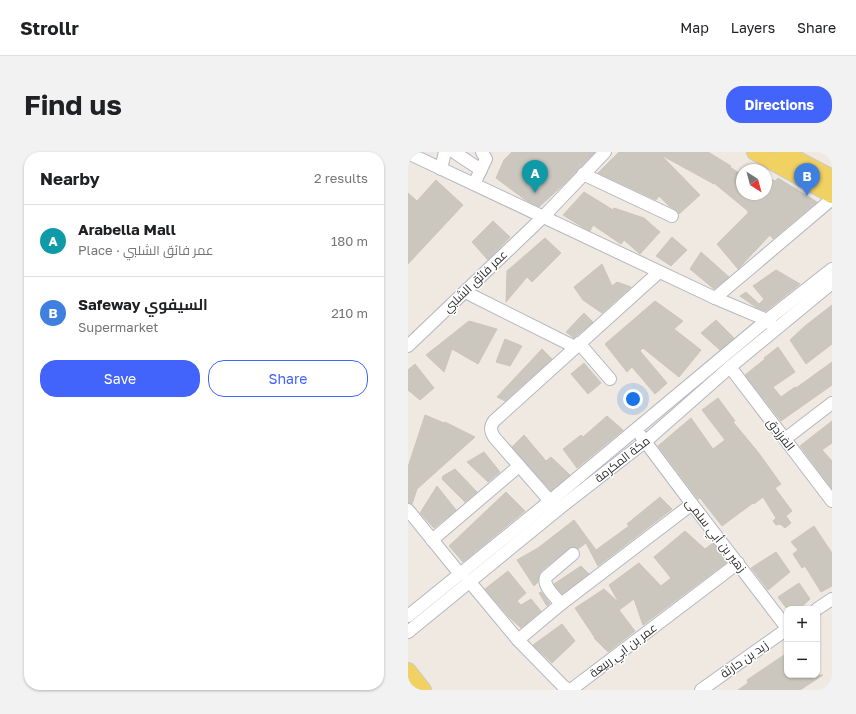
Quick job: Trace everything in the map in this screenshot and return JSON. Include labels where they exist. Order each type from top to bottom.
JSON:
[{"type":"main road","points":[[756,152],[832,195]]},
{"type":"main road","points":[[783,152],[832,178]]},
{"type":"main road","points":[[408,670],[423,690]]},
{"type":"street","points":[[441,169],[445,152]]},
{"type":"street","points":[[454,152],[481,170]]},
{"type":"street","points":[[474,184],[486,159],[482,152]]},
{"type":"street","name":"عمر فائق الشلبي","points":[[409,342],[465,292],[543,217],[605,152]]},
{"type":"street","points":[[408,153],[772,324]]},
{"type":"street","points":[[583,174],[672,216]]},
{"type":"street","points":[[715,298],[832,199]]},
{"type":"street","name":"مكة المكرمة","points":[[408,616],[465,577],[646,441],[730,367],[772,324],[832,269]]},
{"type":"street","points":[[550,501],[494,437],[491,432],[491,426],[494,421],[659,272]]},
{"type":"street","name":"مكة المكرمة","points":[[408,632],[465,577],[550,501],[636,430],[772,324],[832,283]]},
{"type":"street","points":[[465,292],[577,345],[610,378]]},
{"type":"street","name":"الفرزدق","points":[[730,367],[832,501]]},
{"type":"street","points":[[785,439],[832,403]]},
{"type":"street","name":"زهير بن أبي سلمى","points":[[636,430],[646,441],[692,504],[784,624]]},
{"type":"street","points":[[432,540],[520,466]]},
{"type":"street","points":[[518,640],[561,604],[692,504]]},
{"type":"street","name":"عمر بن ابي ربيعة","points":[[408,510],[518,640],[566,689],[572,689],[738,563]]},
{"type":"street","points":[[561,604],[545,584],[545,580],[546,577],[573,554]]},
{"type":"street","points":[[820,607],[832,599]]},
{"type":"street","name":"زيد بن حارثة","points":[[701,690],[784,630]]},
{"type":"building","points":[[512,152],[595,152],[539,207],[527,201],[496,178],[504,160]]},
{"type":"building","points":[[619,152],[708,152],[731,166],[730,167],[736,171],[736,200],[772,200],[772,179],[775,181],[778,178],[817,202],[773,239],[770,235],[738,269],[717,244],[748,213],[748,211],[714,183],[661,155],[700,195],[679,214],[678,211],[669,206],[659,196],[656,200],[598,173]]},
{"type":"building","points":[[436,180],[463,205],[408,264],[408,193],[417,201]]},
{"type":"building","points":[[584,192],[613,210],[614,208],[644,218],[660,232],[640,254],[624,240],[621,244],[593,225],[590,231],[584,228],[563,215]]},
{"type":"building","points":[[493,221],[510,237],[488,260],[472,242]]},
{"type":"building","points":[[672,237],[687,250],[671,266],[656,256]]},
{"type":"building","points":[[545,238],[561,253],[532,282],[527,277],[506,302],[507,271]]},
{"type":"building","points":[[701,252],[729,277],[714,289],[690,269]]},
{"type":"building","points":[[602,264],[612,286],[617,282],[631,287],[602,313],[583,300],[574,287]]},
{"type":"building","points":[[776,270],[800,284],[766,311],[757,308],[740,296],[746,292],[759,304],[764,299],[753,286]]},
{"type":"building","points":[[655,301],[683,321],[674,329],[701,350],[679,377],[643,348],[640,351],[667,383],[655,394],[632,367],[627,372],[605,344]]},
{"type":"building","points":[[832,305],[832,344],[806,364],[790,340]]},
{"type":"building","points":[[584,313],[593,322],[574,338],[566,332]]},
{"type":"building","points":[[716,320],[734,338],[720,350],[701,333]]},
{"type":"building","points":[[469,321],[497,329],[478,364],[452,349],[444,372],[426,355]]},
{"type":"building","points":[[505,339],[522,346],[510,366],[496,362]]},
{"type":"building","points":[[778,347],[795,372],[773,387],[781,397],[832,362],[832,385],[781,421],[745,375]]},
{"type":"building","points":[[542,349],[552,359],[505,401],[497,397]]},
{"type":"building","points":[[584,363],[601,383],[588,394],[571,374]]},
{"type":"building","points":[[415,364],[434,388],[420,400],[408,390],[408,370]]},
{"type":"building","points":[[718,398],[735,421],[733,422],[758,452],[781,484],[775,488],[792,511],[786,516],[791,523],[785,528],[780,524],[776,525],[773,521],[776,518],[763,497],[722,526],[700,498],[698,499],[658,446],[691,418],[713,449],[725,440],[702,410]]},
{"type":"building","points":[[425,415],[444,423],[445,422],[475,437],[417,489],[412,504],[408,503],[408,467]]},
{"type":"building","points":[[607,416],[623,430],[577,468],[563,449],[581,435],[583,437]]},
{"type":"building","points":[[832,421],[832,443],[822,450],[832,461],[832,489],[800,446]]},
{"type":"building","points":[[524,435],[546,461],[551,457],[570,475],[551,491],[512,447]]},
{"type":"building","points":[[484,452],[500,472],[488,482],[467,462]]},
{"type":"building","points":[[455,469],[477,492],[465,502],[442,479],[443,476]]},
{"type":"building","points":[[437,486],[456,510],[434,528],[420,513]]},
{"type":"building","points":[[506,492],[525,511],[463,562],[449,546]]},
{"type":"building","points":[[660,497],[672,509],[598,566],[586,543],[578,549],[571,547],[541,571],[538,582],[534,586],[517,560],[538,548],[574,520],[596,550],[629,526],[627,524]]},
{"type":"building","points":[[814,526],[832,553],[832,586],[821,592],[805,566],[802,568],[793,554],[798,550],[791,542]]},
{"type":"building","points":[[685,531],[705,549],[713,543],[727,562],[643,625],[634,599],[619,610],[635,631],[608,652],[594,638],[575,608],[604,589],[619,603],[609,585],[639,563],[661,586],[671,578],[654,557]]},
{"type":"building","points":[[776,552],[790,572],[768,590],[751,568]]},
{"type":"building","points":[[581,566],[589,574],[562,594],[554,584]]},
{"type":"building","points":[[508,571],[526,593],[517,601],[521,605],[531,599],[541,611],[521,628],[509,617],[485,589]]},
{"type":"building","points":[[799,583],[810,599],[802,606],[785,606],[778,597]]},
{"type":"building","points":[[541,592],[550,603],[547,606],[539,593]]},
{"type":"building","points":[[562,624],[575,641],[552,663],[533,645]]},
{"type":"building","points":[[784,655],[784,678],[818,678],[800,690],[738,690],[748,683],[747,680]]},
{"type":"place","name":"Arabella Mall","points":[[535,193]]},
{"type":"place","name":"Safeway السيفوي","points":[[807,196]]}]
